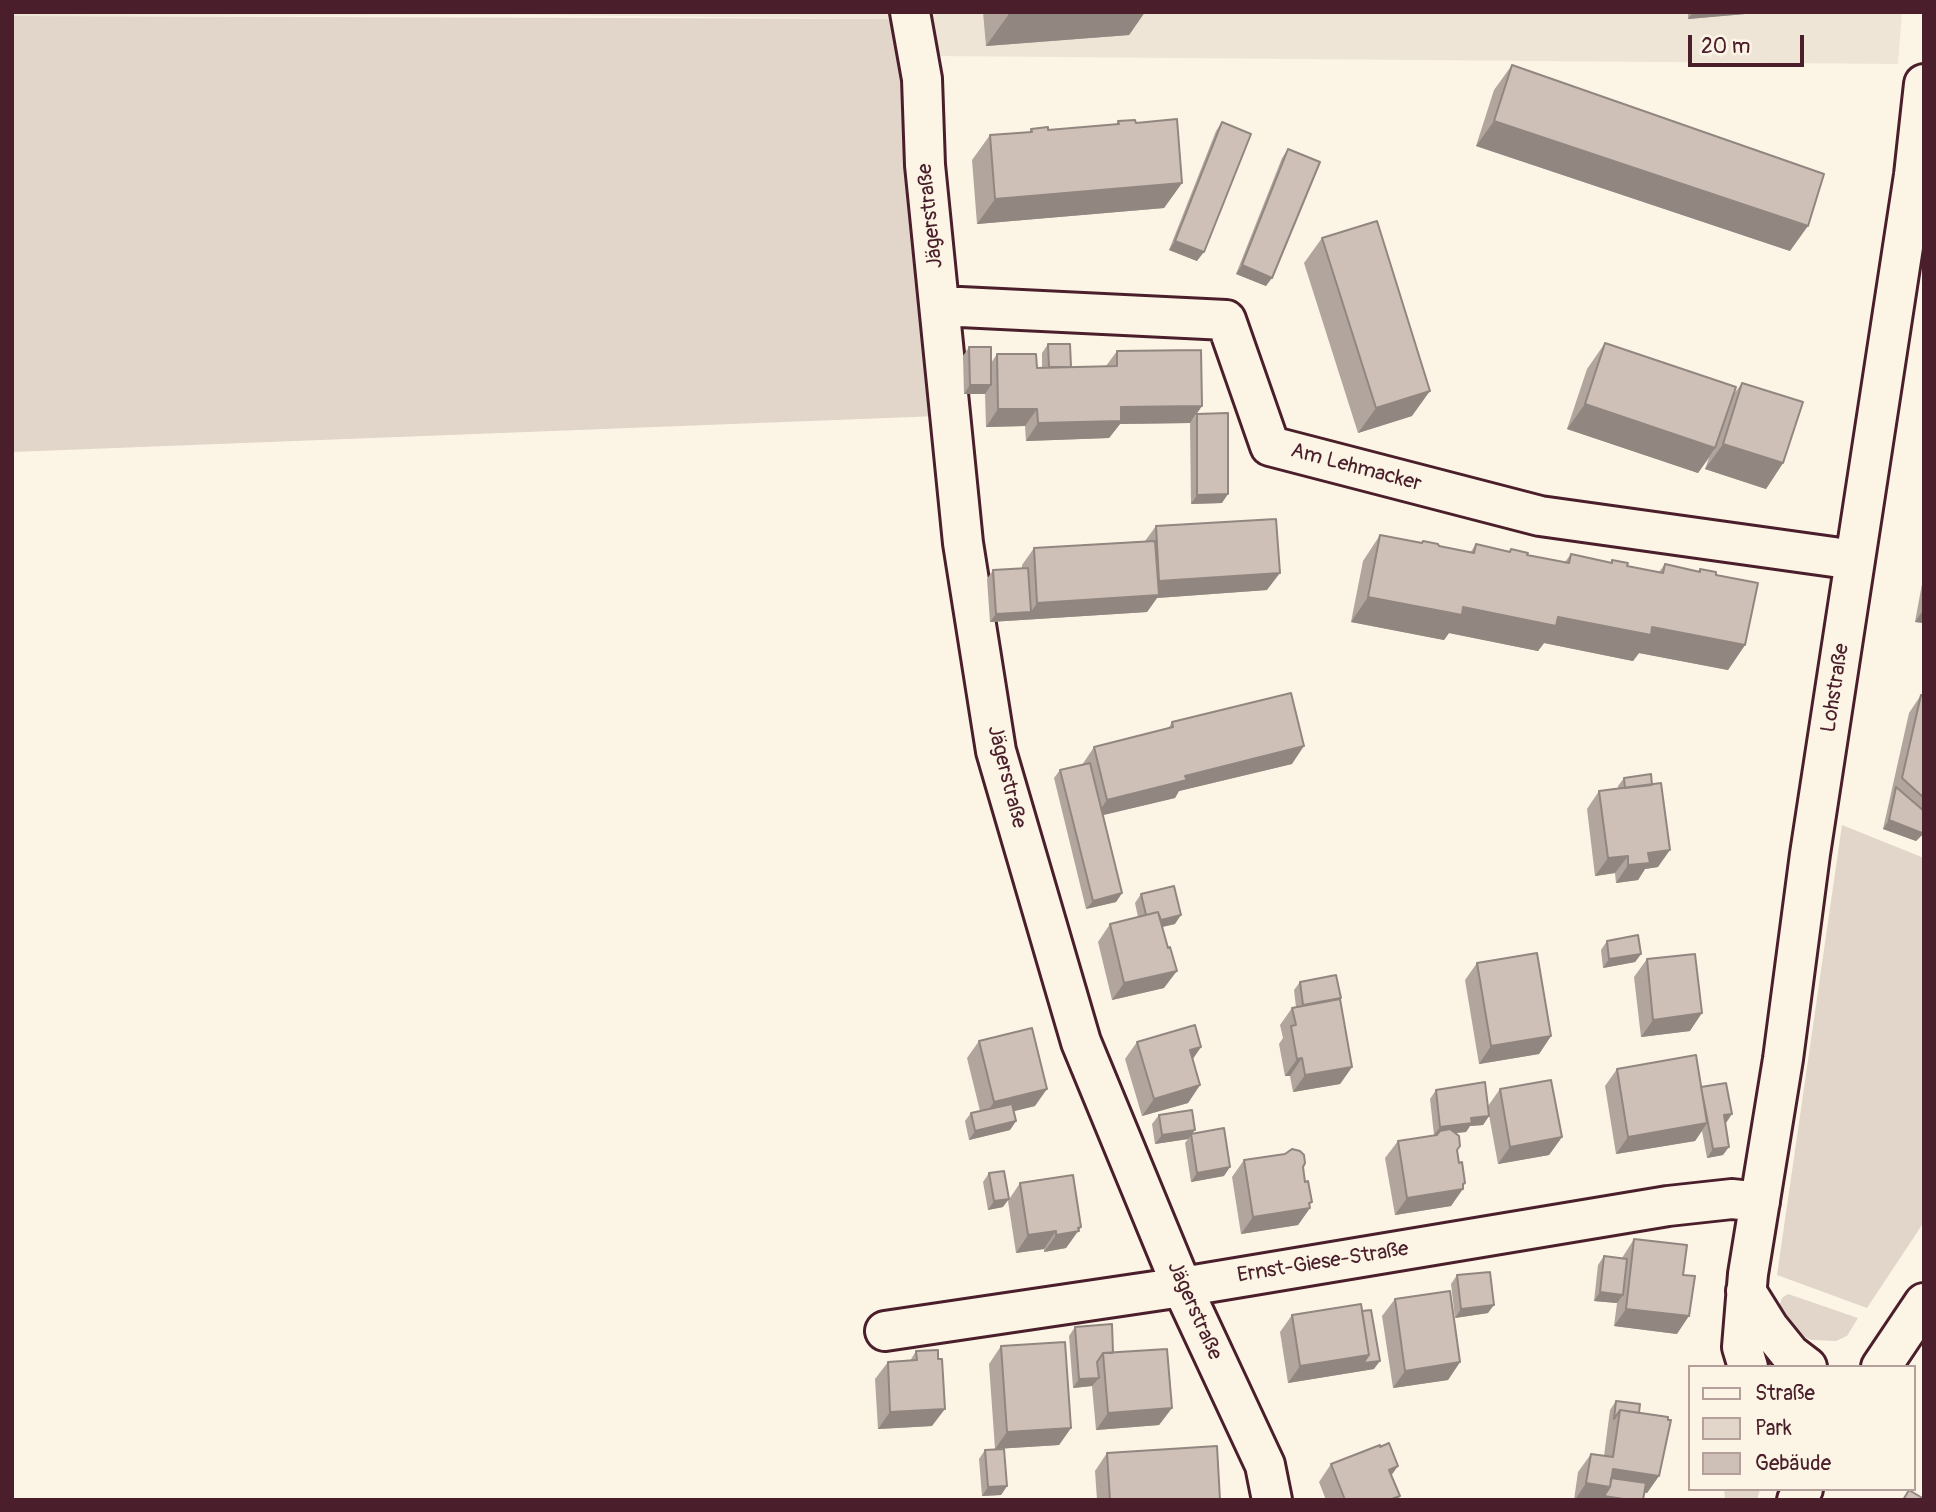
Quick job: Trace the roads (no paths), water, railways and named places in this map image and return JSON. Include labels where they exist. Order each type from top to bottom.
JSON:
[{"type":"street","name":"Jägerstraße","points":[[910,12],[922,79],[925,165],[963,543],[996,751],[1081,1042],[1182,1287],[1265,1465],[1272,1500]]},
{"type":"street","name":"Lohstraße","points":[[1747,1365],[1742,1347],[1746,1291],[1914,175],[1924,84]]},
{"type":"street","name":"Am Lehmacker","points":[[940,306],[1226,320],[1270,446],[1540,516],[1856,560]]},
{"type":"street","name":"Ernst-Giese-Straße","points":[[885,1331],[1182,1287],[1668,1206],[1732,1199],[1760,1202]]},
{"type":"street","points":[[1746,1291],[1769,1328],[1790,1354],[1804,1365]]},
{"type":"street","points":[[1882,1365],[1924,1303]]}]
